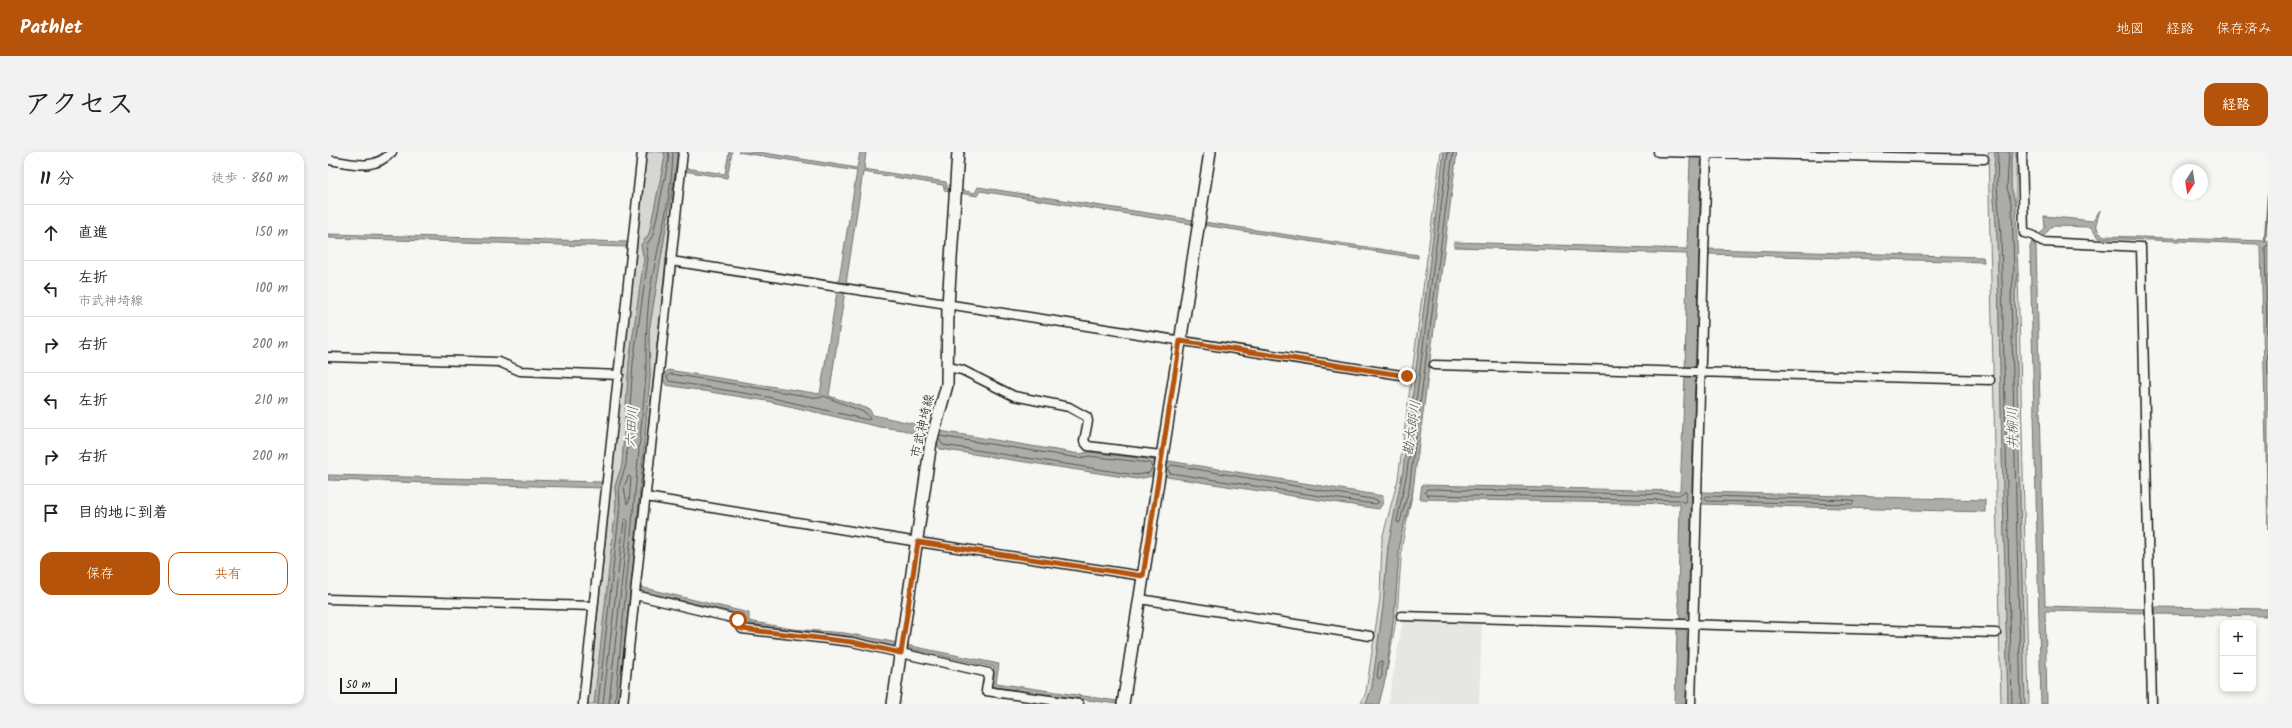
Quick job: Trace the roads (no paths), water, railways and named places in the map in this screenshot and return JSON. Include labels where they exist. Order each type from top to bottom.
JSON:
[{"type":"main road","name":"市武神埼線","points":[[893,704],[918,542],[931,442],[946,389],[948,367],[948,305],[958,152]]},
{"type":"main road","points":[[1123,704],[1210,152]]},
{"type":"street","points":[[328,160],[368,165],[378,164],[392,152]]},
{"type":"street","points":[[584,704],[593,606],[642,152]]},
{"type":"street","points":[[624,704],[683,152]]},
{"type":"street","points":[[1658,152],[1984,159]]},
{"type":"street","points":[[2022,152],[2024,233],[2032,235],[2042,242],[2141,247],[2152,704]]},
{"type":"street","points":[[1691,704],[1691,624],[1706,153]]},
{"type":"street","points":[[671,261],[1407,376]]},
{"type":"street","points":[[328,356],[499,362],[520,371],[619,375]]},
{"type":"street","points":[[1434,365],[1990,380]]},
{"type":"street","points":[[948,367],[962,370],[1014,396],[1069,407],[1087,417],[1088,421],[1084,441],[1088,446],[1160,464]]},
{"type":"street","points":[[646,497],[918,542],[1143,576]]},
{"type":"street","points":[[635,595],[736,619],[742,629],[852,642],[989,673],[986,691],[1079,704]]},
{"type":"street","points":[[328,598],[593,606]]},
{"type":"street","points":[[1140,599],[1370,636]]},
{"type":"street","points":[[1401,616],[1996,632]]},
{"type":"water","name":"六田川","points":[[664,152],[677,152],[677,160],[649,331],[650,376],[634,558],[618,704],[594,704],[616,505],[615,486],[622,465],[629,363],[644,259],[641,245],[649,234],[665,157]]},
{"type":"water","points":[[729,152],[732,152],[727,178],[684,171],[685,168],[725,174]]},
{"type":"water","points":[[738,152],[759,152],[857,168],[860,152],[866,152],[864,169],[946,182],[947,188],[951,189],[951,192],[945,191],[943,185],[863,172],[829,396],[869,409],[873,415],[920,425],[937,433],[940,431],[1080,454],[1088,452],[1155,460],[1156,465],[1165,466],[1169,461],[1383,496],[1383,503],[1379,509],[1167,477],[1164,472],[1155,471],[1153,476],[1137,479],[940,449],[935,441],[903,430],[880,427],[767,401],[666,385],[662,377],[668,370],[820,394],[857,171]]},
{"type":"water","name":"勘太郎川","points":[[1444,152],[1457,152],[1413,490],[1400,539],[1395,606],[1386,676],[1379,704],[1366,704],[1372,687],[1383,607],[1388,546],[1403,471]]},
{"type":"water","points":[[1700,152],[1696,365],[1693,367],[1693,376],[1695,379],[1688,615],[1685,624],[1687,632],[1686,704],[1675,704],[1677,631],[1680,618],[1678,594],[1680,504],[1420,499],[1422,485],[1680,491],[1685,375],[1687,254],[1454,247],[1454,242],[1687,249],[1690,159]]},
{"type":"water","name":"井柳川","points":[[1995,152],[2013,152],[2011,157],[2011,188],[2016,205],[2018,273],[2015,294],[2025,704],[2008,704],[1997,236],[1993,186]]},
{"type":"water","points":[[978,187],[1193,220],[1192,224],[980,191],[977,196],[960,193],[960,190],[975,193]]},
{"type":"water","points":[[2100,210],[2096,224],[2099,233],[2105,236],[2268,241],[2268,530],[2261,247],[2257,244],[2098,238],[2091,227],[2052,226],[2043,237],[2039,235],[2045,228],[2044,216],[2093,221]]},
{"type":"water","points":[[1204,222],[1418,255],[1418,258],[1203,225]]},
{"type":"water","points":[[328,234],[628,242],[628,247],[328,238]]},
{"type":"water","points":[[2032,242],[2036,245],[2045,606],[2146,609],[2146,613],[2045,611],[2047,704],[2041,704],[2030,247]]},
{"type":"water","points":[[1708,249],[1983,257],[1984,262],[1708,254]]},
{"type":"water","points":[[328,475],[602,482],[602,488],[328,480]]},
{"type":"water","points":[[1702,492],[1985,500],[1985,512],[1701,504]]},
{"type":"water","points":[[640,587],[749,613],[749,621],[792,629],[845,633],[898,643],[897,647],[845,636],[791,631],[746,623],[745,615],[640,591]]},
{"type":"water","points":[[2156,607],[2268,609],[2268,616],[2155,614]]},
{"type":"water","points":[[906,645],[999,664],[996,683],[1117,701],[1117,704],[991,687],[994,667],[906,648]]},
{"type":"waterway","points":[[2265,241],[2268,196]]}]
